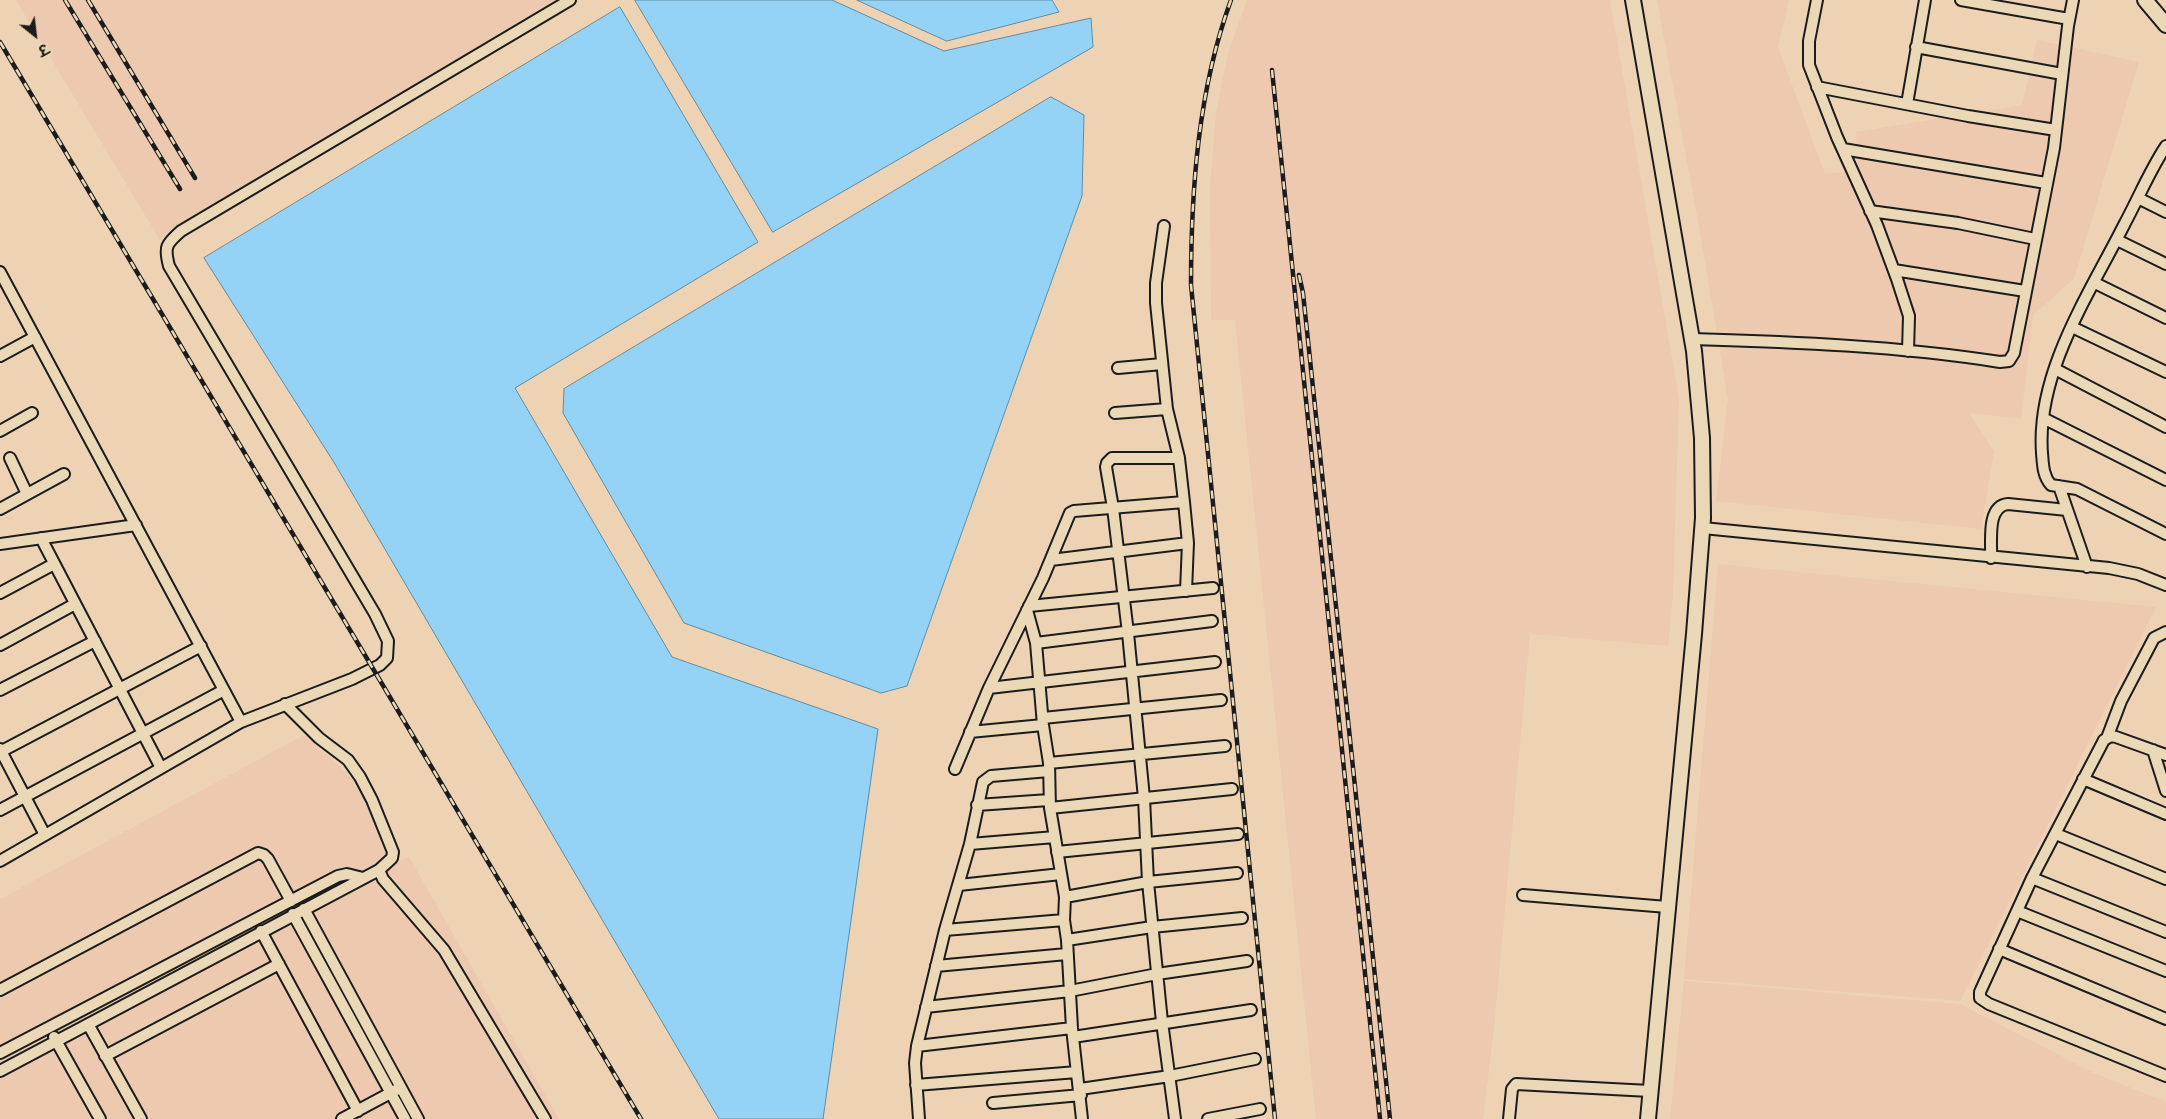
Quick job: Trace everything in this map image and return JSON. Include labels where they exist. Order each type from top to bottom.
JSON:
[{"type":"main road","points":[[1633,0],[1692,338],[1702,438],[1703,528],[1648,1119]]},
{"type":"main road","points":[[2145,0],[2166,25]]},
{"type":"street","points":[[0,861],[241,722],[352,679],[380,665],[387,658],[388,641],[375,614],[170,266],[166,252],[169,242],[181,232],[570,0]]},
{"type":"street","points":[[1817,0],[1809,41],[1809,65],[1894,270],[1909,316],[1908,350]]},
{"type":"street","points":[[1907,104],[1924,0]]},
{"type":"street","points":[[1961,0],[2069,19]]},
{"type":"street","points":[[1692,338],[1908,350],[2000,362],[2009,361],[2014,353],[2056,130],[2069,19],[2073,0]]},
{"type":"street","points":[[1916,47],[2062,74]]},
{"type":"street","points":[[1817,87],[1968,116],[2056,130]]},
{"type":"street","points":[[2166,146],[2072,327],[2048,391],[2041,438],[2044,470],[2051,485],[2077,490],[2166,534]]},
{"type":"street","points":[[1843,149],[2046,183]]},
{"type":"street","points":[[2138,198],[2166,212]]},
{"type":"street","points":[[1870,211],[1958,223],[2035,240]]},
{"type":"street","points":[[1164,226],[1156,294],[1167,409],[1179,458],[1184,502],[1188,543],[1186,591]]},
{"type":"street","points":[[2116,240],[2166,264]]},
{"type":"street","points":[[1894,270],[2025,291]]},
{"type":"street","points":[[0,272],[5,292],[35,337],[241,722]]},
{"type":"street","points":[[2095,283],[2166,318]]},
{"type":"street","points":[[2072,327],[2166,372]]},
{"type":"street","points":[[0,356],[35,337]]},
{"type":"street","points":[[1118,368],[1162,364]]},
{"type":"street","points":[[2055,369],[2166,427]]},
{"type":"street","points":[[1115,413],[1167,409]]},
{"type":"street","points":[[0,431],[32,414]]},
{"type":"street","points":[[2043,418],[2166,480]]},
{"type":"street","points":[[10,458],[27,494]]},
{"type":"street","points":[[1175,1119],[1152,928],[1144,798],[1138,755],[1128,633],[1119,552],[1106,467],[1109,460],[1179,458]]},
{"type":"street","points":[[0,509],[64,474]]},
{"type":"street","points":[[2058,486],[2087,567]]},
{"type":"street","points":[[955,769],[989,688],[1051,560],[1070,513],[1074,511],[1184,502]]},
{"type":"street","points":[[1991,558],[1994,515],[2000,507],[2008,504],[2067,510]]},
{"type":"street","points":[[0,544],[136,524]]},
{"type":"street","points":[[1703,528],[2132,572],[2166,585]]},
{"type":"street","points":[[41,538],[161,768]]},
{"type":"street","points":[[1051,560],[1188,543]]},
{"type":"street","points":[[0,593],[54,564]]},
{"type":"street","points":[[1028,608],[1124,596],[1214,588]]},
{"type":"street","points":[[0,645],[75,604]]},
{"type":"street","points":[[1028,608],[1036,643],[1049,767],[1050,804],[1065,896],[1064,920],[1082,1119]]},
{"type":"street","points":[[1036,643],[1212,621]]},
{"type":"street","points":[[2166,632],[2154,638],[2121,701],[2107,738],[2102,743],[2032,878],[1982,987],[1980,998],[1983,1001],[2166,1076]]},
{"type":"street","points":[[0,690],[94,641]]},
{"type":"street","points":[[45,835],[26,796],[0,751],[201,646]]},
{"type":"street","points":[[989,688],[1130,670],[1215,662]]},
{"type":"street","points":[[0,810],[224,690]]},
{"type":"street","points":[[970,732],[1135,709],[1221,700]]},
{"type":"street","points":[[0,1071],[379,870],[392,858],[393,852],[360,777],[348,760],[319,738],[285,704]]},
{"type":"street","points":[[2107,738],[2116,737],[2166,755]]},
{"type":"street","points":[[919,1119],[916,1085],[917,1046],[945,930],[970,844],[983,782],[988,777],[1049,767],[1225,746]]},
{"type":"street","points":[[2153,750],[2166,791]]},
{"type":"street","points":[[2083,779],[2166,814]]},
{"type":"street","points":[[977,804],[1050,804],[1144,798],[1232,789]]},
{"type":"street","points":[[1057,852],[1238,834]]},
{"type":"street","points":[[2056,834],[2166,878]]},
{"type":"street","points":[[970,844],[1055,837]]},
{"type":"street","points":[[0,990],[258,853],[268,859],[291,900]]},
{"type":"street","points":[[379,870],[389,888],[444,950],[545,1119]]},
{"type":"street","points":[[1065,896],[1148,882],[1237,873]]},
{"type":"street","points":[[0,1054],[338,876],[347,874],[363,878]]},
{"type":"street","points":[[959,885],[1061,874]]},
{"type":"street","points":[[2032,878],[2166,932]]},
{"type":"street","points":[[1523,895],[1667,906]]},
{"type":"street","points":[[304,909],[418,1119]]},
{"type":"street","points":[[2017,911],[2166,970]]},
{"type":"street","points":[[293,914],[405,1119]]},
{"type":"street","points":[[1067,940],[1242,918]]},
{"type":"street","points":[[945,930],[1064,920]]},
{"type":"street","points":[[262,931],[358,1110]]},
{"type":"street","points":[[1999,950],[2166,1019]]},
{"type":"street","points":[[936,966],[1067,954]]},
{"type":"street","points":[[926,1007],[1070,991],[1157,974],[1247,961]]},
{"type":"street","points":[[105,1056],[279,964]]},
{"type":"street","points":[[917,1046],[1073,1033],[1251,1010]]},
{"type":"street","points":[[88,1024],[140,1119]]},
{"type":"street","points":[[49,1028],[100,1119]]},
{"type":"street","points":[[993,1104],[1080,1092],[1255,1058]]},
{"type":"street","points":[[916,1085],[1077,1072]]},
{"type":"street","points":[[1509,1119],[1512,1089],[1516,1084],[1650,1091]]},
{"type":"street","points":[[342,1119],[401,1088]]},
{"type":"street","points":[[1208,1119],[1260,1109]]},
{"type":"shaded area","points":[[16,0],[558,0],[160,240]]},
{"type":"shaded area","points":[[1247,0],[1610,0],[1679,399],[1673,594],[1668,646],[1530,634],[1494,1028],[1483,1119],[1316,1119],[1235,320],[1211,320],[1210,185],[1216,113],[1228,53]]},
{"type":"shaded area","points":[[1657,0],[1789,0],[1778,47],[1825,174],[1858,170],[1856,132],[2022,105],[2037,40],[2139,62],[2074,279],[2033,315],[2021,419],[1969,413],[1994,451],[1981,529],[1716,501],[1728,400],[1702,243]]},
{"type":"shaded area","points":[[1718,564],[2156,607],[1960,1001],[1684,979]]},
{"type":"shaded area","points":[[304,735],[358,783],[391,866],[409,857],[559,1119],[0,1119],[0,899]]},
{"type":"shaded area","points":[[1684,981],[1960,1004],[2094,1073],[2166,1102],[2166,1119],[1670,1119]]},
{"type":"water","points":[[635,0],[832,0],[944,51],[1091,18],[1093,47],[773,232]]},
{"type":"water","points":[[857,0],[1052,0],[1059,12],[947,41]]},
{"type":"water","points":[[620,7],[758,242],[515,388],[672,657],[878,729],[823,1119],[719,1119],[335,464],[204,258]]},
{"type":"water","points":[[1051,97],[1084,115],[1082,196],[907,686],[881,693],[684,623],[563,413],[564,389]]},
{"type":"railway","points":[[65,0],[180,189]]},
{"type":"railway","points":[[88,0],[195,178]]},
{"type":"railway","points":[[1231,0],[1220,34],[1204,105],[1195,177],[1191,285],[1275,1119]]},
{"type":"railway","points":[[0,42],[641,1119]]},
{"type":"railway","points":[[1272,70],[1380,1119]]},
{"type":"railway","points":[[1299,275],[1303,293],[1390,1119]]}]
